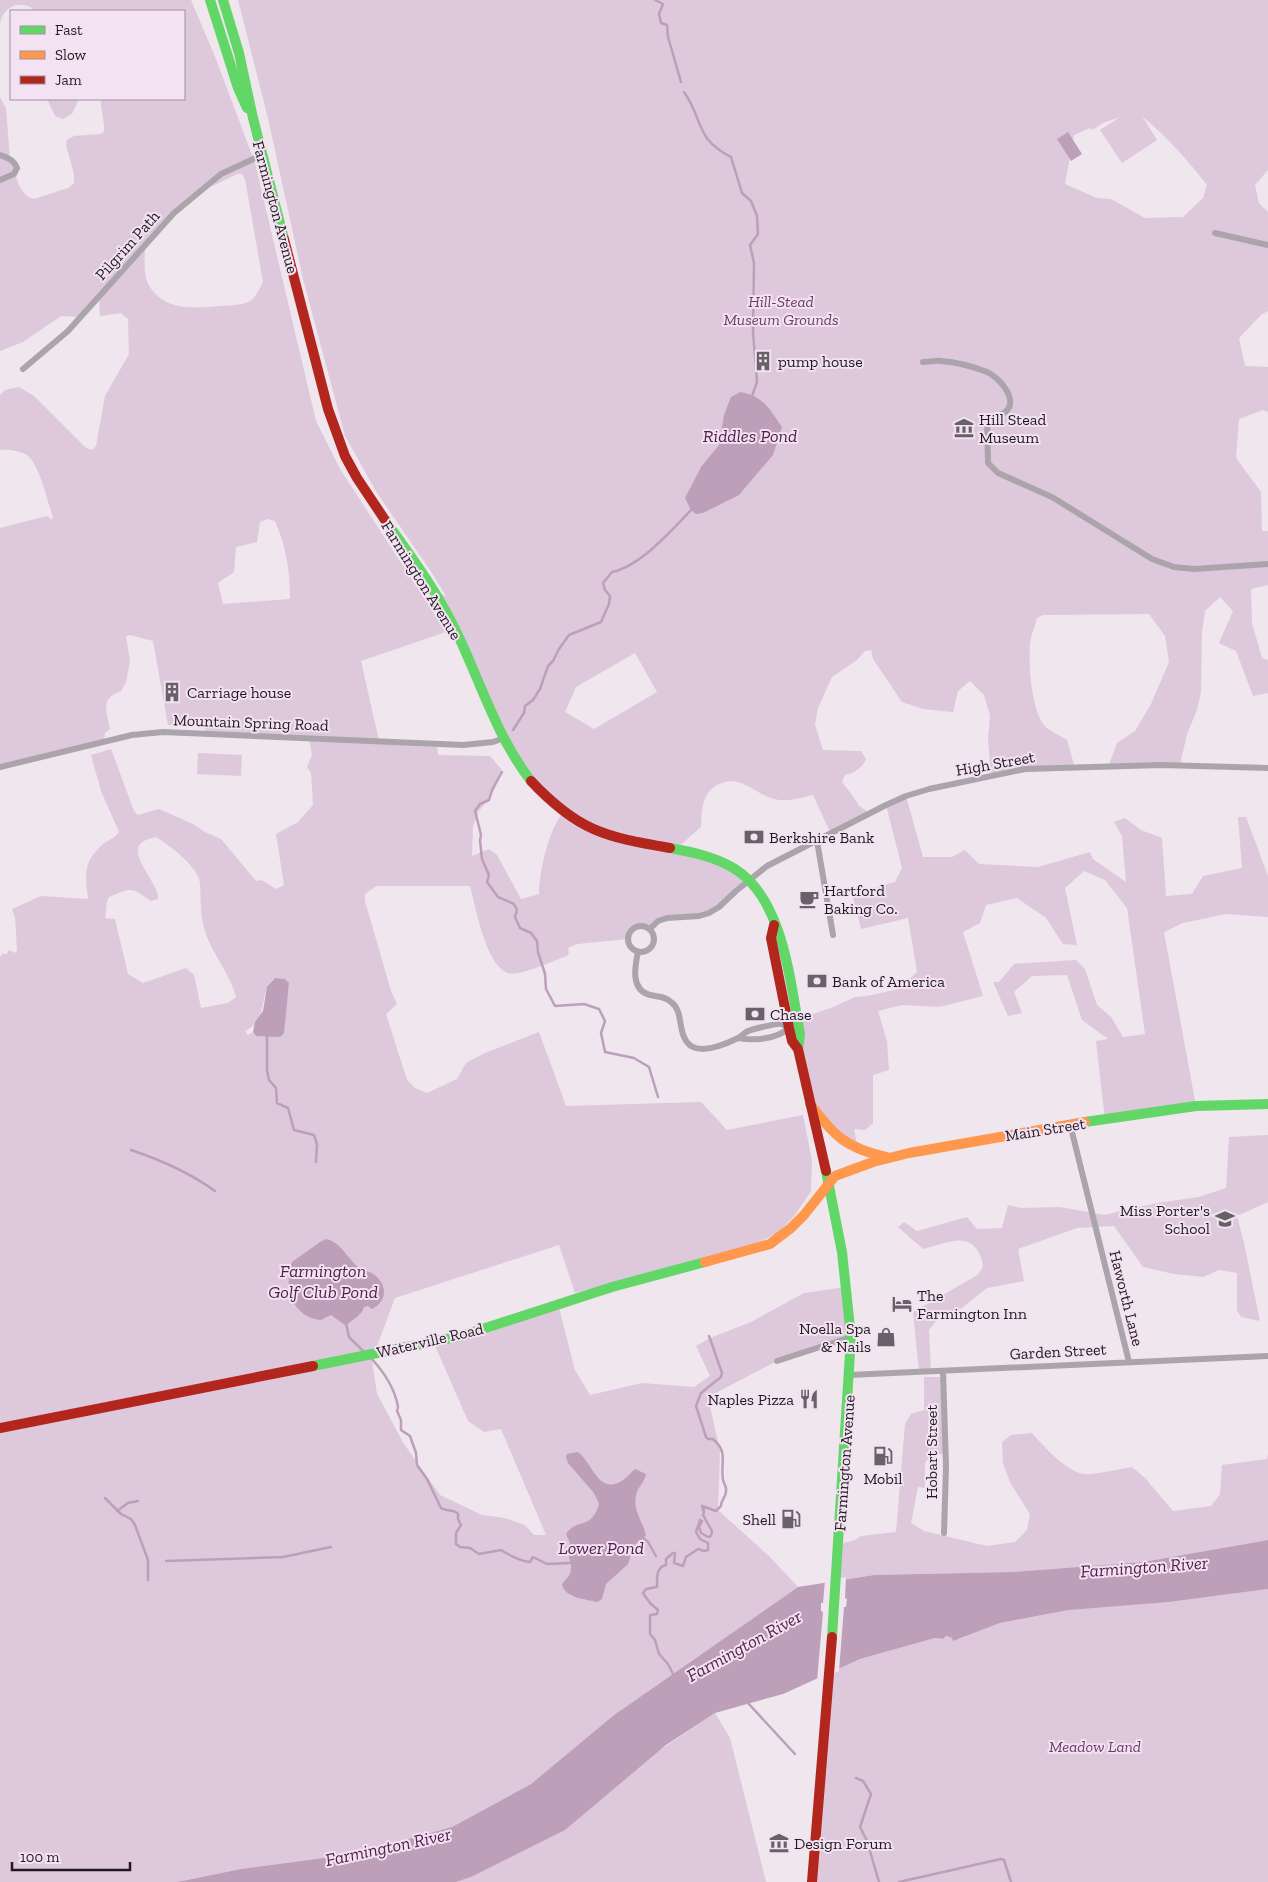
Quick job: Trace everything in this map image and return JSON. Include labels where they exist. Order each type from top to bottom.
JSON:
[{"type":"main road","name":"Farmington Avenue","points":[[210,0],[238,88],[252,118]]},
{"type":"main road","name":"Farmington Avenue","points":[[223,0],[245,78],[252,118],[328,409],[342,449],[357,478],[445,611],[516,761],[533,784],[547,798],[579,823],[615,838],[704,856],[736,870],[749,880],[770,909],[774,925],[782,935],[800,1034],[798,1049],[842,1252],[851,1337],[838,1556],[812,1882]]},
{"type":"main road","name":"Farmington Avenue","points":[[774,925],[771,938],[788,1028],[792,1041],[798,1049]]},
{"type":"main road","points":[[810,1104],[831,1132],[843,1143],[855,1149],[888,1158]]},
{"type":"main road","name":"Main Street","points":[[828,1182],[842,1172],[888,1158],[954,1144],[1070,1124],[1196,1106],[1268,1104]]},
{"type":"main road","name":"Waterville Road","points":[[0,1428],[461,1336],[612,1287],[770,1244],[792,1229],[809,1210],[828,1182]]},
{"type":"street","name":"Pilgrim Path","points":[[23,369],[68,331],[174,213],[221,174],[262,155]]},
{"type":"street","points":[[0,156],[10,159],[17,168],[14,174],[0,180]]},
{"type":"street","points":[[1215,233],[1268,245]]},
{"type":"street","points":[[923,362],[942,361],[989,373],[1006,390],[1009,396],[1009,408],[1005,412],[987,419],[987,460],[991,468],[998,473],[1052,497],[1152,559],[1174,566],[1194,569],[1268,564]]},
{"type":"street","name":"Mountain Spring Road","points":[[0,767],[132,735],[163,732],[463,745],[493,742],[504,738]]},
{"type":"street","name":"High Street","points":[[650,929],[658,921],[668,918],[699,916],[709,913],[719,907],[767,866],[906,796],[929,789],[1024,769],[1162,765],[1268,768]]},
{"type":"street","points":[[818,841],[833,935]]},
{"type":"street","points":[[642,926],[650,929],[654,937],[653,946],[646,951],[638,952],[631,947],[628,939],[629,934],[642,926]]},
{"type":"street","points":[[638,952],[635,969],[636,981],[641,990],[646,994],[659,996],[674,1003],[678,1010],[684,1038],[691,1046],[705,1049],[738,1038],[748,1031],[781,1024],[788,1028],[782,1034],[749,1040],[738,1038]]},
{"type":"street","name":"Haworth Lane","points":[[1070,1124],[1129,1362]]},
{"type":"street","points":[[777,1361],[851,1337]]},
{"type":"street","name":"Garden Street","points":[[849,1375],[1268,1356]]},
{"type":"street","name":"Hobart Street","points":[[943,1371],[946,1466],[944,1533]]},
{"type":"green space","name":"Hill-Stead Museum Grounds","points":[[0,0],[191,0],[216,59],[255,163],[316,421],[340,469],[446,632],[361,661],[379,741],[437,744],[438,755],[490,756],[502,770],[493,793],[479,811],[473,826],[472,856],[489,849],[497,855],[521,899],[539,894],[541,874],[549,840],[563,812],[533,784],[433,593],[446,596],[377,493],[345,436],[303,279],[268,118],[238,0],[1268,0],[1268,170],[1255,185],[1259,203],[1268,212],[1268,311],[1261,315],[1239,338],[1245,366],[1268,367],[1268,412],[1263,410],[1239,419],[1236,458],[1261,492],[1262,531],[1268,531],[1268,585],[1251,589],[1252,623],[1262,658],[1268,660],[1268,693],[1253,696],[1236,651],[1219,643],[1233,611],[1220,597],[1205,611],[1202,632],[1201,692],[1197,710],[1187,734],[1180,765],[1108,767],[1117,743],[1135,731],[1151,704],[1169,662],[1165,636],[1149,614],[1043,615],[1037,618],[1031,637],[1030,669],[1033,696],[1044,725],[1067,740],[1075,768],[1025,769],[991,776],[988,739],[990,716],[984,695],[970,681],[958,691],[953,712],[923,709],[902,702],[873,659],[871,650],[865,651],[857,660],[832,677],[818,708],[815,725],[823,750],[861,751],[866,759],[858,770],[845,775],[842,782],[859,806],[870,813],[831,834],[813,795],[782,800],[765,796],[735,781],[717,785],[705,798],[701,827],[676,849],[704,856],[749,880],[709,913],[667,918],[650,929],[642,926],[633,929],[628,939],[577,944],[568,948],[569,953],[567,956],[513,974],[500,968],[487,947],[470,886],[376,886],[365,894],[365,901],[391,991],[397,1004],[386,1014],[407,1080],[415,1088],[427,1093],[457,1079],[466,1063],[485,1053],[539,1032],[566,1106],[701,1102],[727,1130],[803,1115],[812,1160],[811,1191],[795,1215],[778,1233],[757,1243],[575,1293],[559,1245],[395,1298],[372,1360],[377,1394],[404,1444],[440,1495],[482,1515],[505,1518],[525,1525],[534,1535],[546,1535],[501,1429],[484,1432],[468,1421],[433,1341],[558,1304],[575,1370],[590,1395],[642,1383],[694,1387],[710,1376],[696,1346],[710,1338],[751,1322],[804,1293],[846,1287],[851,1337],[777,1361],[708,1397],[720,1451],[718,1510],[770,1557],[798,1587],[614,1715],[531,1784],[452,1827],[353,1854],[241,1869],[177,1882],[0,1882],[0,957],[3,953],[6,955],[9,950],[15,953],[17,950],[15,917],[12,909],[41,896],[88,899],[86,875],[89,863],[96,851],[119,832],[101,791],[91,755],[111,749],[134,811],[138,815],[159,809],[221,839],[256,881],[262,880],[276,889],[284,885],[276,834],[298,822],[313,805],[311,773],[307,767],[312,755],[309,738],[208,734],[201,724],[168,725],[153,641],[130,635],[126,636],[130,661],[126,682],[121,691],[114,694],[107,702],[106,712],[110,729],[105,733],[104,741],[0,767],[0,528],[47,516],[52,520],[53,517],[32,460],[21,452],[0,450],[0,395],[5,390],[19,387],[34,396],[86,448],[92,450],[96,446],[105,396],[129,354],[128,319],[121,313],[100,316],[99,297],[80,317],[61,316],[23,342],[0,351],[0,97],[6,108],[10,159],[15,163],[17,179],[22,190],[34,199],[68,188],[74,183],[74,174],[66,145],[67,140],[74,136],[101,134],[104,131],[101,100],[185,100],[185,10],[33,10],[27,6],[16,5],[7,10],[1,18],[0,24]],"holes":[[[1142,116],[1160,132],[1207,185],[1203,198],[1183,217],[1145,218],[1111,199],[1097,198],[1065,184],[1074,135],[1090,128],[1092,130],[1103,123],[1120,117],[1100,130],[1122,163],[1157,140]],[[237,174],[242,174],[245,179],[263,282],[258,292],[250,301],[235,305],[183,307],[166,302],[149,285],[145,269],[145,245],[196,194]],[[268,519],[275,521],[287,559],[290,599],[223,604],[218,583],[234,572],[236,547],[257,542],[260,522]],[[635,653],[657,692],[594,729],[565,712],[576,687]],[[156,837],[189,863],[198,876],[204,928],[236,997],[228,1003],[201,1008],[194,975],[186,968],[143,983],[128,974],[115,919],[105,918],[107,905],[109,897],[128,890],[135,891],[151,901],[158,899],[154,885],[144,869],[138,853],[139,846],[144,841]],[[275,978],[285,979],[289,983],[285,1018],[255,1035],[253,1032],[248,1035],[245,1031],[258,1020],[266,991]]]},
{"type":"green space","points":[[47,100],[79,100],[72,114],[63,119],[55,116]]},
{"type":"green space","points":[[198,753],[242,755],[241,776],[197,774]]},
{"type":"green space","points":[[906,796],[923,857],[952,857],[965,850],[979,864],[1038,867],[1090,852],[1093,859],[1126,882],[1122,836],[1114,822],[1125,818],[1141,830],[1162,838],[1166,896],[1192,894],[1203,876],[1242,868],[1238,817],[1246,817],[1268,876],[1268,917],[1226,914],[1183,923],[1164,932],[1196,1106],[1105,1120],[1096,1041],[1108,1039],[1082,1020],[1067,975],[1032,976],[1014,992],[1022,1013],[1008,1016],[993,982],[999,982],[1014,964],[1076,960],[1085,969],[1097,1005],[1111,1017],[1123,1037],[1145,1034],[1127,908],[1105,880],[1084,871],[1065,888],[1077,945],[1063,944],[1046,918],[1017,898],[986,905],[980,923],[963,932],[983,996],[939,1007],[902,1005],[878,1011],[887,1041],[889,1070],[873,1075],[873,1123],[865,1130],[854,1129],[857,1145],[855,1149],[810,1104],[798,1019],[831,1008],[855,997],[899,989],[917,972],[908,918],[861,929],[852,894],[895,882],[902,868],[886,805]]},
{"type":"green space","points":[[1268,1135],[1268,1202],[1237,1216],[1260,1321],[1241,1317],[1237,1310],[1237,1273],[1219,1270],[1203,1277],[1174,1274],[1143,1267],[1114,1226],[1077,1228],[1018,1249],[1024,1281],[987,1288],[962,1308],[940,1316],[929,1330],[931,1372],[919,1372],[913,1312],[976,1276],[981,1271],[983,1264],[975,1247],[963,1241],[948,1242],[923,1249],[898,1227],[904,1222],[917,1231],[967,1217],[977,1229],[1002,1228],[1008,1205],[1021,1208],[1060,1207],[1104,1215],[1157,1203],[1199,1197],[1226,1188],[1229,1137]]},
{"type":"green space","points":[[924,1377],[943,1377],[946,1454],[931,1454],[925,1463],[925,1488],[918,1487],[911,1523],[924,1531],[987,1546],[1015,1542],[1027,1530],[1030,1514],[1011,1484],[1003,1464],[1002,1442],[1011,1435],[1032,1433],[1056,1458],[1077,1472],[1094,1474],[1132,1467],[1145,1478],[1173,1511],[1211,1506],[1220,1494],[1222,1465],[1267,1459],[1268,1454],[1268,1540],[1143,1562],[1012,1572],[874,1575],[836,1581],[839,1544],[855,1540],[861,1536],[896,1532],[905,1424],[911,1414],[924,1410]]},
{"type":"green space","name":"Meadow Land","points":[[1268,1589],[1268,1882],[812,1882],[829,1673],[860,1659],[935,1638],[943,1639],[946,1636],[953,1640],[959,1639],[1000,1623],[1069,1610],[1081,1604],[1111,1606],[1169,1602]]},
{"type":"green space","points":[[715,1713],[730,1738],[766,1882],[456,1882],[471,1877]]},
{"type":"water","points":[[1068,132],[1082,154],[1071,161],[1057,139]]},
{"type":"water","name":"Riddles Pond","points":[[740,392],[755,397],[765,404],[782,427],[773,455],[739,495],[703,513],[696,514],[691,510],[685,498],[701,467],[719,445],[724,415],[731,397]]},
{"type":"water","points":[[275,978],[285,979],[289,983],[284,1033],[280,1037],[256,1036],[253,1032],[255,1022],[263,1011],[267,987]]},
{"type":"water","name":"Farmington Golf Club Pond","points":[[326,1239],[336,1243],[354,1263],[377,1277],[383,1286],[384,1291],[381,1301],[372,1309],[368,1306],[364,1307],[359,1316],[346,1326],[331,1315],[321,1320],[311,1318],[303,1313],[292,1299],[290,1291],[289,1272],[292,1262]]},
{"type":"water","name":"Lower Pond","points":[[578,1452],[597,1476],[608,1484],[615,1484],[623,1480],[635,1469],[646,1474],[637,1492],[635,1504],[646,1536],[634,1545],[628,1564],[606,1584],[602,1599],[597,1602],[571,1595],[564,1589],[562,1584],[569,1576],[571,1569],[568,1550],[570,1543],[566,1534],[575,1526],[592,1518],[599,1504],[594,1493],[568,1463],[567,1454]]},
{"type":"water","name":"Farmington River","points":[[1268,1540],[1268,1589],[1169,1602],[1069,1610],[1000,1623],[953,1641],[952,1638],[946,1636],[943,1639],[935,1638],[860,1659],[783,1694],[715,1713],[666,1745],[565,1830],[471,1877],[456,1882],[177,1882],[241,1869],[353,1854],[452,1827],[531,1784],[614,1715],[798,1587],[874,1575],[1012,1572],[1143,1562]]},
{"type":"pier","points":[[846,1577],[845,1598],[847,1599],[846,1607],[844,1607],[839,1671],[817,1681],[823,1612],[821,1611],[821,1603],[823,1603],[825,1580]]},
{"type":"waterway","points":[[655,0],[663,4],[659,14],[661,23],[667,25],[668,37],[681,82]]},
{"type":"waterway","points":[[684,92],[695,111],[705,135],[719,150],[731,157],[742,193],[751,201],[757,216],[758,234],[750,245],[754,263],[753,332],[757,382],[752,396]]},
{"type":"waterway","points":[[513,730],[524,713],[525,706],[533,700],[540,689],[548,666],[569,635],[601,622],[609,604],[610,596],[605,590],[603,583],[612,572],[634,562],[656,546],[693,508]]},
{"type":"waterway","points":[[502,772],[489,800],[480,804],[475,811],[481,835],[482,859],[489,875],[487,882],[498,897],[514,904],[517,910],[515,917],[520,928],[531,933],[537,941],[538,952],[545,974],[546,989],[555,1006],[584,1004],[599,1009],[605,1021],[601,1033],[605,1052],[634,1058],[649,1067],[658,1097]]},
{"type":"waterway","points":[[267,1037],[267,1070],[269,1080],[276,1088],[277,1103],[288,1108],[294,1130],[314,1135],[317,1144],[316,1162]]},
{"type":"waterway","points":[[131,1150],[196,1178],[215,1191]]},
{"type":"waterway","points":[[346,1323],[349,1337],[363,1351]]},
{"type":"waterway","points":[[673,1674],[668,1664],[659,1654],[655,1640],[650,1634],[650,1615],[657,1614],[658,1610],[643,1593],[646,1589],[657,1587],[659,1570],[666,1565],[666,1559],[673,1553],[675,1553],[674,1563],[683,1566],[686,1557],[698,1549],[708,1550],[708,1543],[700,1539],[696,1532],[700,1520],[702,1521],[699,1527],[701,1533],[708,1537],[711,1536],[712,1531],[703,1515],[702,1506],[716,1511],[721,1506],[726,1493],[722,1474],[723,1458],[721,1449],[713,1439],[706,1437],[696,1406],[701,1393],[721,1377],[722,1373],[709,1336]]},
{"type":"waterway","points":[[371,1358],[384,1374],[391,1387],[398,1407],[397,1411],[401,1420],[401,1430],[410,1436],[416,1453],[417,1465],[427,1479],[441,1508],[458,1514],[461,1525],[456,1533],[456,1544],[460,1547],[470,1548],[479,1554],[501,1550],[514,1558],[530,1562],[533,1557],[547,1564],[570,1563]]},
{"type":"waterway","points":[[105,1498],[121,1514],[131,1519],[135,1525],[148,1560],[148,1580]]},
{"type":"waterway","points":[[117,1511],[128,1503],[138,1501]]},
{"type":"waterway","points":[[642,1537],[648,1542],[656,1556]]},
{"type":"waterway","points":[[166,1561],[283,1557],[331,1547]]},
{"type":"waterway","points":[[747,1702],[795,1754]]},
{"type":"waterway","points":[[856,1778],[863,1781],[871,1794],[860,1827],[867,1841],[879,1882]]},
{"type":"waterway","points":[[899,1882],[1001,1859],[1004,1860],[1011,1882]]},
{"type":"traffic: fast","points":[[210,0],[238,88],[247,108]]},
{"type":"traffic: fast","points":[[223,0],[239,53],[253,118],[284,239]]},
{"type":"traffic: fast","points":[[385,520],[440,600],[464,648],[498,727],[531,781]]},
{"type":"traffic: fast","points":[[670,848],[687,851],[728,865],[751,883],[764,901],[774,921],[788,967],[800,1034],[798,1049]]},
{"type":"traffic: fast","points":[[1085,1122],[1196,1106],[1268,1104]]},
{"type":"traffic: fast","points":[[826,1171],[842,1252],[851,1337],[832,1637]]},
{"type":"traffic: fast","points":[[313,1366],[461,1336],[612,1287],[705,1262]]},
{"type":"traffic: slow","points":[[810,1104],[826,1125],[842,1139],[851,1145],[886,1157]]},
{"type":"traffic: slow","points":[[705,1262],[770,1244],[804,1215],[835,1176],[873,1162],[909,1153],[1085,1122]]},
{"type":"traffic: jam","points":[[284,239],[328,409],[345,456],[385,520]]},
{"type":"traffic: jam","points":[[531,781],[563,811],[594,829],[627,840],[670,848]]},
{"type":"traffic: jam","points":[[774,925],[771,938],[789,1028],[792,1041],[798,1049],[826,1171]]},
{"type":"traffic: jam","points":[[0,1428],[313,1366]]},
{"type":"traffic: jam","points":[[812,1882],[832,1637]]},
{"type":"place","name":"pump house","points":[[763,361]]},
{"type":"place","name":"Hill Stead Museum","points":[[964,428]]},
{"type":"place","name":"Carriage house","points":[[172,692]]},
{"type":"place","name":"Berkshire Bank","points":[[754,837]]},
{"type":"place","name":"Hartford Baking Co.","points":[[809,899]]},
{"type":"place","name":"Bank of America","points":[[817,981]]},
{"type":"place","name":"Chase","points":[[755,1014]]},
{"type":"place","name":"Miss Porter's School","points":[[1225,1219]]},
{"type":"place","name":"The Farmington Inn","points":[[902,1304]]},
{"type":"place","name":"Noella Spa & Nails","points":[[886,1337]]},
{"type":"place","name":"Naples Pizza","points":[[809,1399]]},
{"type":"place","name":"Mobil","points":[[883,1456]]},
{"type":"place","name":"Shell","points":[[791,1519]]},
{"type":"place","name":"Design Forum","points":[[779,1843]]}]
